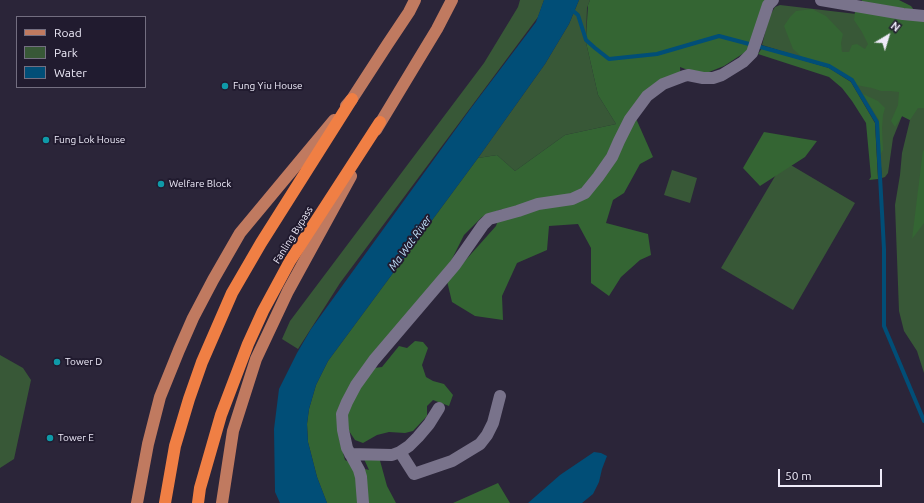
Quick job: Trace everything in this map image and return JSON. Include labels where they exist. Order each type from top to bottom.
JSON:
[{"type":"highway","points":[[165,503],[175,446],[189,399],[232,293],[352,99]]},
{"type":"highway","name":"Fanling Bypass","points":[[198,503],[200,488],[221,415],[248,344],[263,311],[290,261],[380,122]]},
{"type":"main road","points":[[137,503],[148,444],[160,397],[192,318],[213,280],[240,233],[352,99],[416,0]]},
{"type":"main road","name":"Fanling Bypass","points":[[380,122],[417,62],[452,0]]},
{"type":"main road","points":[[222,503],[233,431],[256,359],[288,291],[380,122]]},
{"type":"street","points":[[821,0],[903,14],[924,16]]},
{"type":"street","points":[[363,503],[361,477],[359,470],[347,448],[343,430],[342,414],[347,402],[353,390],[374,360],[455,265],[483,224],[489,219],[538,204],[572,199],[585,193],[612,157],[630,119],[647,96],[663,84],[684,76],[688,75],[713,78],[722,75],[743,62],[753,51],[770,3]]},
{"type":"street","points":[[400,452],[414,474],[452,461],[480,444],[487,435],[493,423],[500,396]]},
{"type":"street","points":[[350,454],[392,455],[400,452],[418,437],[429,424],[439,408]]},
{"type":"green space","points":[[520,0],[544,0],[538,17],[340,283],[298,349],[282,339],[290,321],[484,63],[518,7]]},
{"type":"green space","points":[[579,0],[590,0],[587,8],[585,38],[598,95],[616,124],[565,135],[515,171],[497,155],[478,158],[545,64],[569,24]]},
{"type":"green space","points":[[590,0],[765,0],[747,51],[724,66],[704,74],[680,67],[681,79],[654,91],[634,114],[653,157],[640,164],[624,193],[613,200],[606,223],[648,234],[651,255],[640,260],[621,277],[609,296],[591,283],[591,248],[578,224],[549,226],[547,250],[517,263],[502,296],[503,320],[475,316],[452,302],[447,281],[496,226],[502,209],[482,217],[464,235],[446,271],[374,368],[382,367],[399,346],[407,348],[415,341],[423,342],[428,348],[422,365],[426,377],[444,384],[453,395],[449,406],[433,400],[427,406],[427,416],[413,431],[405,433],[389,432],[377,435],[363,443],[355,440],[349,431],[339,438],[345,460],[361,468],[369,470],[364,459],[379,457],[387,486],[396,503],[327,503],[317,477],[308,442],[307,424],[309,409],[316,385],[328,361],[478,158],[497,155],[515,171],[565,135],[616,124],[598,95],[585,38],[588,5]]},
{"type":"green space","points":[[862,0],[899,0],[911,6],[920,18],[924,20],[924,108],[918,108],[910,120],[902,116],[895,127],[891,121],[898,105],[899,92],[881,91],[856,85],[852,79],[829,65],[802,57],[793,49],[784,26],[796,11],[812,9],[826,16],[843,34],[841,43],[842,52],[849,52],[852,45],[857,44],[865,49],[868,44],[854,20],[855,11],[861,4]]},
{"type":"green space","points":[[780,5],[924,22],[924,373],[917,351],[904,331],[899,311],[895,205],[902,153],[910,120],[902,116],[893,138],[888,173],[882,178],[877,121],[852,80],[829,66],[762,45],[769,17],[775,7]]},
{"type":"green space","points":[[762,48],[829,68],[851,82],[875,123],[878,179],[869,180],[871,177],[866,123],[842,88],[829,77],[758,54]]},
{"type":"green space","points":[[863,94],[878,101],[885,108],[882,128],[883,150],[880,155],[879,120]]},
{"type":"green space","points":[[764,132],[817,141],[805,157],[760,186],[743,168]]},
{"type":"green space","points":[[923,150],[924,223],[912,239]]},
{"type":"green space","points":[[784,161],[855,203],[793,310],[721,268]]},
{"type":"green space","points":[[672,170],[697,178],[690,203],[664,195]]},
{"type":"green space","points":[[0,355],[23,368],[31,380],[14,459],[0,468]]},
{"type":"green space","points":[[498,483],[510,503],[453,503]]},
{"type":"water","name":"Ma Wat River","points":[[544,0],[579,0],[569,24],[545,64],[478,158],[328,361],[316,385],[309,409],[307,424],[308,442],[317,477],[327,503],[280,503],[275,492],[274,429],[279,389],[297,353],[311,329],[471,108],[536,22]]},
{"type":"water","points":[[594,452],[607,456],[599,482],[593,494],[582,503],[528,503],[560,475]]},
{"type":"waterway","points":[[572,10],[578,15],[586,40],[609,59],[657,54],[719,36],[829,66],[852,80],[877,122],[884,249],[884,326],[924,421]]},
{"type":"place","name":"Fung Yiu House","points":[[225,86]]},
{"type":"place","name":"Fung Lok House","points":[[46,140]]},
{"type":"place","name":"Welfare Block","points":[[161,184]]},
{"type":"place","name":"Tower D","points":[[57,362]]},
{"type":"place","name":"Tower E","points":[[50,438]]}]
